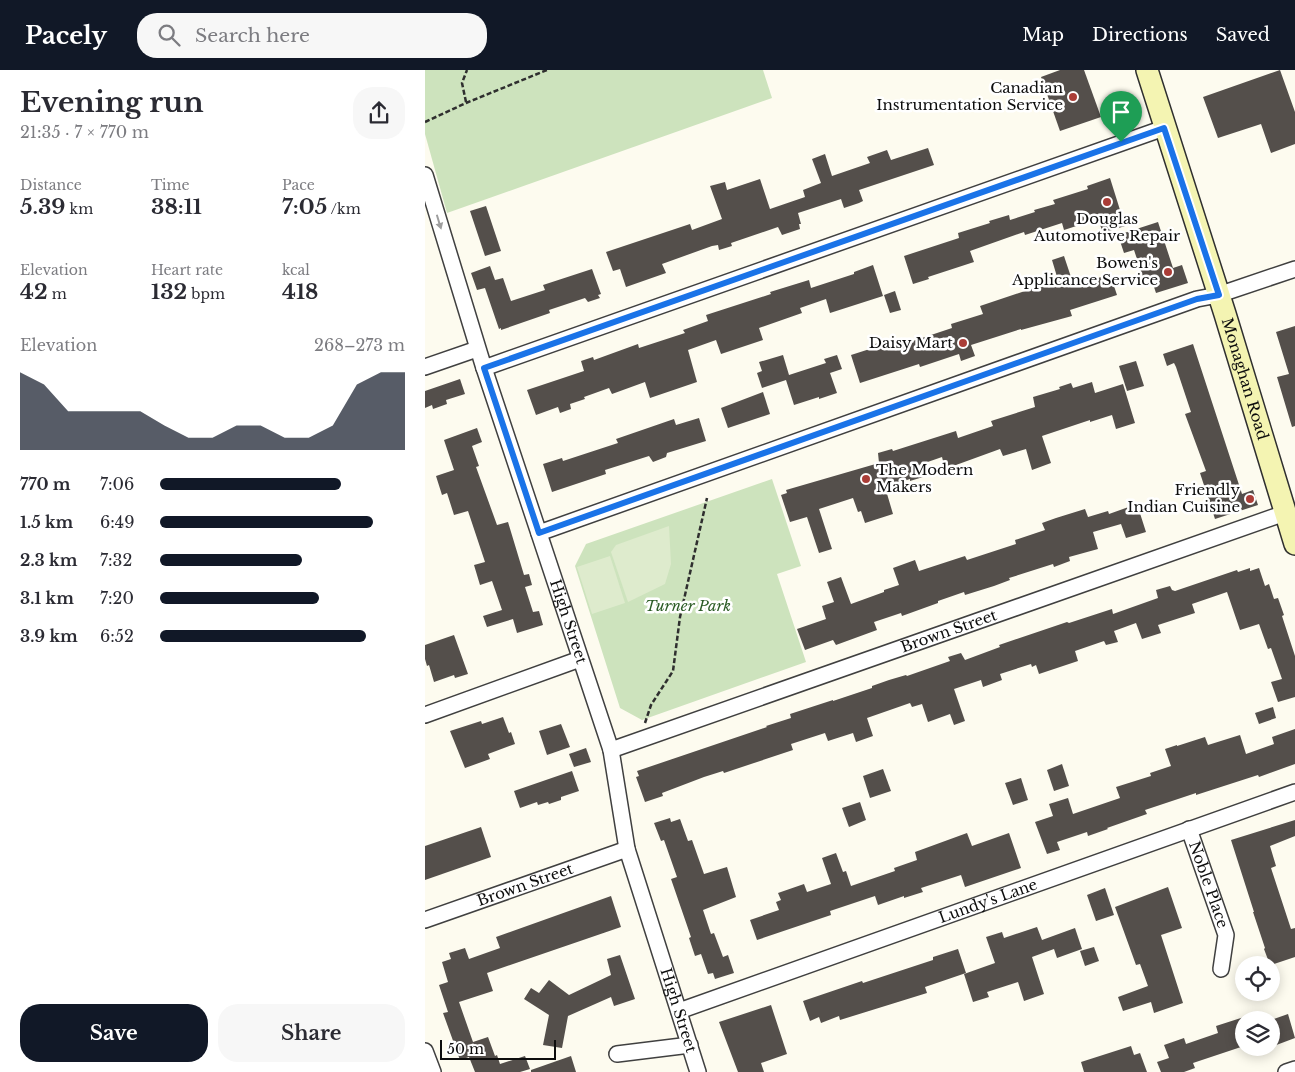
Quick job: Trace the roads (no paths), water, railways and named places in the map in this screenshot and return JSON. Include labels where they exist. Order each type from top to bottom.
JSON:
[{"type":"main road","name":"Monaghan Road","points":[[1147,70],[1219,295],[1295,544]]},
{"type":"street","points":[[484,368],[1164,128]]},
{"type":"street","name":"High Street","points":[[425,175],[477,349],[611,750],[627,849],[698,1072]]},
{"type":"street","points":[[539,533],[1197,299],[1219,295],[1295,268]]},
{"type":"street","points":[[425,367],[477,349]]},
{"type":"street","name":"Brown Street","points":[[611,750],[1285,513]]},
{"type":"street","points":[[425,715],[580,659]]},
{"type":"street","name":"Lundy's Lane","points":[[679,1011],[1295,792]]},
{"type":"street","name":"Noble Place","points":[[1189,829],[1226,935],[1221,969]]},
{"type":"street","name":"Brown Street","points":[[425,920],[627,849]]},
{"type":"street","points":[[617,1054],[690,1045]]},
{"type":"street","points":[[425,1051],[433,1072]]},
{"type":"street","points":[[1286,1072],[1295,1069]]},
{"type":"place","name":"Canadian Instrumentation Service","points":[[1073,97]]},
{"type":"place","name":"Douglas Automotive Repair","points":[[1107,202]]},
{"type":"place","name":"Bowen's Applicance Service","points":[[1168,272]]},
{"type":"place","name":"Daisy Mart","points":[[963,343]]},
{"type":"place","name":"The Modern Makers","points":[[866,479]]},
{"type":"place","name":"Friendly Indian Cuisine","points":[[1250,499]]},
{"type":"park label","name":"Turner Park","points":[[688,606]]}]
